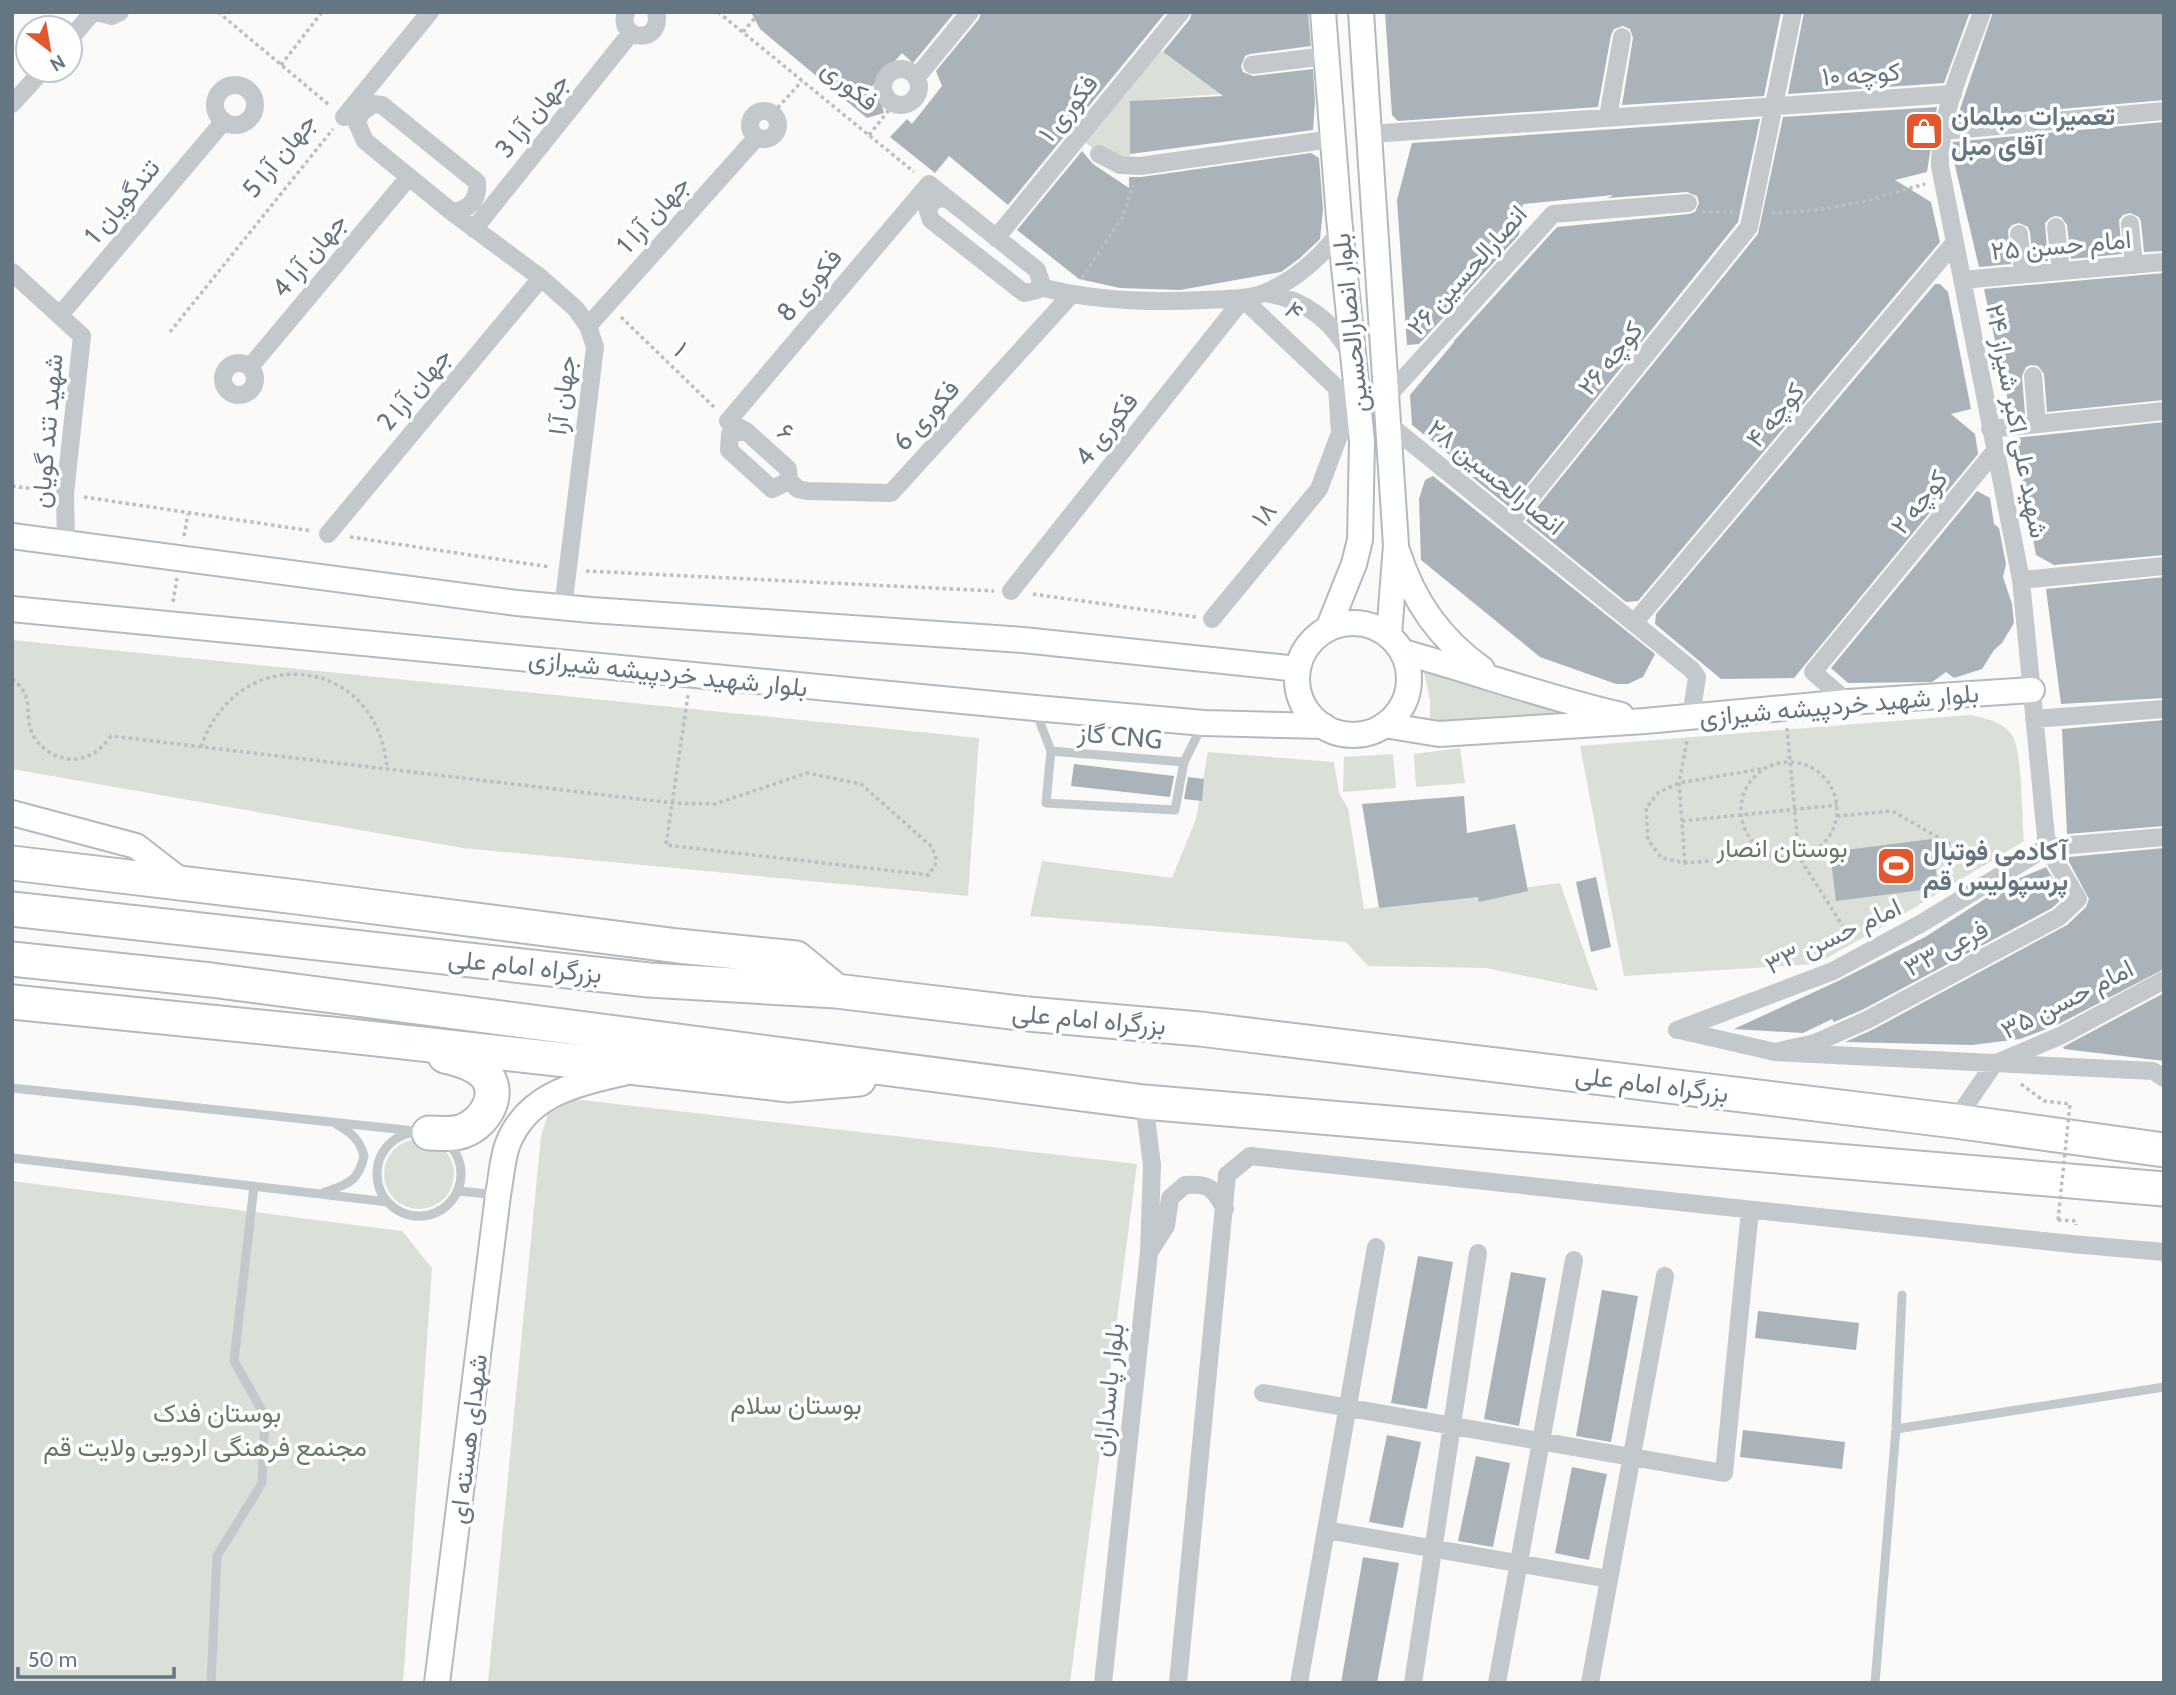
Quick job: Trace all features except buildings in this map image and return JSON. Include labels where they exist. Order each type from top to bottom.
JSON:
[{"type":"highway","points":[[14,863],[678,946],[796,958],[836,991]]},
{"type":"highway","name":"بزرگراه امام علی","points":[[12,909],[649,979],[836,991],[1028,1014],[1227,1032],[1955,1121],[2164,1150]]},
{"type":"highway","name":"بزرگراه امام علی","points":[[12,959],[211,980],[1144,1102],[2155,1191]]},
{"type":"highway","points":[[12,1002],[389,1040],[789,1085],[926,1074]]},
{"type":"highway","points":[[389,1040],[470,1063],[486,1076],[491,1090],[489,1108],[480,1122],[461,1132],[429,1133]]},
{"type":"street","points":[[95,12],[106,16],[120,12]]},
{"type":"street","name":"جهان آرا 5","points":[[344,117],[430,12]]},
{"type":"street","points":[[626,12],[625,24],[631,33],[641,36],[652,32],[657,22],[656,12]]},
{"type":"street","points":[[916,78],[970,12]]},
{"type":"street","name":"فکوری ۱","points":[[996,238],[1181,12]]},
{"type":"street","name":"بلوار انصارالحسین","points":[[1323,12],[1340,232],[1362,441],[1362,521],[1354,564],[1328,629]]},
{"type":"street","name":"بلوار انصارالحسین","points":[[1361,12],[1396,545],[1396,643]]},
{"type":"street","points":[[1751,219],[1793,12]]},
{"type":"street","name":"شهید علی اکبر شیراز ۲۴","points":[[1982,12],[1953,94],[1940,143],[1942,179],[2021,580],[2047,847]]},
{"type":"street","name":"جهان آرا 3","points":[[474,229],[631,33]]},
{"type":"street","points":[[1608,117],[1622,37]]},
{"type":"street","points":[[1252,65],[1326,56]]},
{"type":"street","points":[[905,69],[916,78],[919,87],[915,98],[905,105],[888,102],[882,91],[884,79],[888,74],[905,69]]},
{"type":"street","points":[[12,104],[30,84]]},
{"type":"street","points":[[365,90],[477,182],[500,196]]},
{"type":"street","name":"کوچه ۱۰","points":[[1370,134],[1953,94]]},
{"type":"street","name":"جهان آرا","points":[[382,105],[373,104],[367,108],[357,123],[365,141],[452,212],[541,278],[576,309],[588,326],[595,347],[563,608]]},
{"type":"street","name":"جهان آرا 1","points":[[588,326],[757,137],[750,125],[752,117],[760,111],[773,113]]},
{"type":"street","points":[[1943,131],[2164,111]]},
{"type":"street","name":"تندگویان 1","points":[[60,315],[224,121]]},
{"type":"street","points":[[1099,154],[1120,165],[1140,166],[1332,139]]},
{"type":"street","name":"جهان آرا 4","points":[[250,366],[409,177]]},
{"type":"street","points":[[452,212],[463,211],[472,203],[478,191],[477,182]]},
{"type":"street","points":[[929,184],[948,199],[996,238],[1037,270],[1041,278],[1040,287],[1033,292],[1024,293],[931,220],[928,211],[931,202],[939,198],[948,199]]},
{"type":"street","name":"فکوری 8","points":[[728,421],[929,184]]},
{"type":"street","name":"انصارالحسین ۲۶","points":[[1386,411],[1553,214],[1688,203]]},
{"type":"street","name":"کوچه ۲۶","points":[[1511,522],[1751,219]]},
{"type":"street","points":[[2130,224],[2134,265]]},
{"type":"street","points":[[2056,227],[2061,271]]},
{"type":"street","points":[[1040,287],[1071,295],[1157,303],[1243,299],[1265,293],[1297,276],[1315,261],[1340,232]]},
{"type":"street","points":[[2018,234],[2023,274]]},
{"type":"street","name":"کوچه ۴","points":[[1634,623],[1955,242]]},
{"type":"street","name":"امام حسن ۲۵","points":[[1962,280],[2164,262]]},
{"type":"street","name":"شهید تند گویان","points":[[12,272],[82,336],[65,494],[66,542]]},
{"type":"street","name":"جهان آرا 2","points":[[328,534],[541,278]]},
{"type":"street","points":[[1265,293],[1301,302],[1338,333],[1353,359]]},
{"type":"street","name":"فکوری 6","points":[[789,481],[799,489],[807,491],[891,493],[1071,295]]},
{"type":"street","name":"۴","points":[[1243,299],[1337,388],[1340,433]]},
{"type":"street","name":"فکوری 4","points":[[1011,591],[1243,299]]},
{"type":"street","points":[[2033,376],[2037,424]]},
{"type":"street","name":"انصارالحسین ۲۸","points":[[1386,411],[1511,522],[1692,670],[1697,677],[1691,717]]},
{"type":"street","points":[[1990,429],[2164,411]]},
{"type":"street","points":[[728,421],[746,430]]},
{"type":"street","name":"۶","points":[[746,430],[789,469],[789,481],[772,489],[729,450],[730,434],[746,430]]},
{"type":"street","name":"۱۸","points":[[1212,619],[1319,489],[1340,433]]},
{"type":"street","name":"کوچه ۲","points":[[1848,702],[1813,673],[1995,451]]},
{"type":"street","name":"بلوار شهید خردپیشه شیرازی","points":[[12,536],[563,608],[1023,640],[1298,669]]},
{"type":"street","points":[[1396,545],[1405,575],[1418,601],[1439,631],[1456,649],[1494,677]]},
{"type":"street","points":[[2021,580],[2164,566]]},
{"type":"street","name":"بلوار شهید خردپیشه شیرازی","points":[[12,609],[1034,708],[1204,723],[1324,726]]},
{"type":"street","points":[[1348,623],[1370,625],[1396,643],[1408,663],[1409,687],[1401,709],[1384,725],[1372,731],[1348,734],[1324,726],[1308,711],[1299,691],[1298,669],[1308,646],[1328,629],[1348,623]]},
{"type":"street","name":"بلوار شهید خردپیشه شیرازی","points":[[1396,643],[1558,700],[1645,721]]},
{"type":"street","name":"بلوار شهید خردپیشه شیرازی","points":[[1384,725],[1439,734],[1645,721],[1848,702],[2032,690]]},
{"type":"street","points":[[2035,719],[2164,709]]},
{"type":"street","points":[[12,813],[136,846],[184,883]]},
{"type":"street","name":"امام حسن ۳۳","points":[[1776,1052],[1677,1030],[1833,971],[1922,923],[2047,847],[2164,837]]},
{"type":"street","name":"فرعی ۳۳","points":[[1776,1052],[1815,1043],[1867,1020],[2059,917],[2078,899],[2047,847]]},
{"type":"street","name":"امام حسن ۳۵","points":[[1994,1064],[2062,1035],[2164,980]]},
{"type":"street","points":[[1776,1052],[2153,1071],[2164,1078]]},
{"type":"street","points":[[1955,1121],[1994,1064]]},
{"type":"street","name":"شهدای هسته ای","points":[[437,1683],[498,1195],[507,1147],[514,1131],[546,1097],[571,1084],[641,1069]]},
{"type":"street","name":"بلوار پاسداران","points":[[1103,1683],[1149,1252],[1152,1166],[1144,1102]]},
{"type":"street","points":[[1178,1683],[1227,1175],[1250,1156],[2164,1252]]},
{"type":"street","points":[[1149,1252],[1166,1226],[1170,1198],[1185,1185],[1206,1186],[1214,1191],[1225,1209]]},
{"type":"street","points":[[1263,1393],[1724,1473],[1751,1210]]},
{"type":"street","points":[[1299,1683],[1376,1247]]},
{"type":"street","points":[[1413,1683],[1478,1253]]},
{"type":"street","points":[[1497,1683],[1574,1260]]},
{"type":"street","points":[[1590,1683],[1665,1276]]},
{"type":"street","points":[[1326,1530],[1609,1579]]},
{"type":"lane","points":[[1034,708],[1051,751],[1046,803],[1175,810],[1184,762],[1204,723]]},
{"type":"lane","name":"گاز CNG","points":[[1051,751],[1184,762]]},
{"type":"lane","points":[[12,1088],[429,1133],[443,1139],[453,1149],[460,1162],[461,1177],[458,1191],[450,1203],[426,1216],[412,1216],[399,1211],[388,1202],[377,1178],[379,1165],[383,1153],[392,1142],[403,1135],[429,1133]]},
{"type":"lane","points":[[321,1194],[349,1184],[357,1177],[365,1156],[358,1140],[348,1130],[332,1122]]},
{"type":"lane","points":[[12,1158],[388,1202]]},
{"type":"lane","points":[[211,1683],[216,1556],[262,1483],[265,1416],[234,1361],[254,1186]]},
{"type":"lane","points":[[458,1191],[498,1195]]},
{"type":"lane","points":[[1875,1683],[1896,1429],[1902,1295]]},
{"type":"lane","points":[[1896,1429],[2164,1387]]},
{"type":"path","points":[[218,12],[344,117]]},
{"type":"path","points":[[281,65],[322,12]]},
{"type":"path","name":"فکوری","points":[[718,12],[929,184]]},
{"type":"path","points":[[742,32],[760,12]]},
{"type":"path","points":[[773,113],[802,80]]},
{"type":"path","points":[[869,135],[893,105]]},
{"type":"path","name":"جهان آرا 5","points":[[170,332],[344,117]]},
{"type":"path","points":[[1071,295],[1123,216],[1140,166]]},
{"type":"path","points":[[1688,203],[1688,213],[1751,219],[1767,214],[1818,210],[1865,201],[1942,179]]},
{"type":"path","name":"۱","points":[[607,304],[728,421]]},
{"type":"path","points":[[12,486],[567,570],[1011,591],[1212,619]]},
{"type":"path","points":[[201,747],[214,717],[236,693],[265,678],[298,674],[329,681],[356,698],[379,730],[386,753],[387,769]]},
{"type":"path","points":[[12,679],[28,699],[29,722],[37,741],[62,758],[85,757],[104,746],[111,736],[672,803],[715,804],[807,773],[861,784],[932,847],[937,861],[929,875],[666,845],[672,803],[691,675]]},
{"type":"path","points":[[1786,708],[1799,857],[1861,956]]},
{"type":"path","points":[[1685,863],[1679,783],[1691,717]]},
{"type":"path","points":[[1790,761],[1813,768],[1829,783],[1837,805],[1837,816],[1830,835],[1817,849],[1799,857],[1773,856],[1685,863],[1662,858],[1648,840],[1646,808],[1659,792],[1679,783],[1763,768],[1790,761]]},
{"type":"path","points":[[1763,768],[1745,789],[1740,816],[1751,841],[1773,856]]},
{"type":"path","points":[[1682,821],[1837,805]]},
{"type":"path","points":[[1837,816],[1892,811],[2003,874]]},
{"type":"path","points":[[2044,1101],[2070,1104],[2058,1220],[2076,1222]]},
{"type":"green space","points":[[1157,48],[1220,94],[1131,101],[1130,156],[1103,156],[1082,140]]},
{"type":"green space","points":[[12,640],[979,738],[968,896],[463,848],[12,769]]},
{"type":"green space","points":[[1422,663],[1555,712],[1544,718],[1430,723],[1430,700]]},
{"type":"green space","name":"بوستان انصار","points":[[1970,715],[2000,724],[2013,737],[2020,771],[2024,841],[1816,964],[1624,976],[1580,746]]},
{"type":"green space","points":[[1460,748],[1465,783],[1416,787],[1414,754]]},
{"type":"green space","points":[[1208,752],[1334,762],[1339,793],[1348,808],[1364,909],[1560,883],[1598,991],[1486,968],[1368,966],[1346,942],[1030,916],[1042,861],[1172,878],[1196,819]]},
{"type":"green space","points":[[1393,754],[1396,788],[1343,792],[1344,757]]},
{"type":"green space","name":"بوستان سلام","points":[[573,1099],[1137,1164],[1070,1683],[488,1683],[541,1136],[548,1114]]},
{"type":"green space","points":[[419,1139],[444,1149],[454,1174],[444,1199],[419,1209],[394,1199],[384,1174],[394,1149]]},
{"type":"green space","name":"بوستان فدک","points":[[12,1181],[402,1231],[432,1268],[403,1683],[12,1683]]},
{"type":"place","name":"تعمیرات مبلمان آقای مبل","points":[[1924,131]]},
{"type":"place","name":"آکادمی فوتبال پرسپولیس قم","points":[[1896,866]]},
{"type":"park label","name":"مجنمع فرهنگی اردویی ولایت قم","points":[[205,1447]]}]
